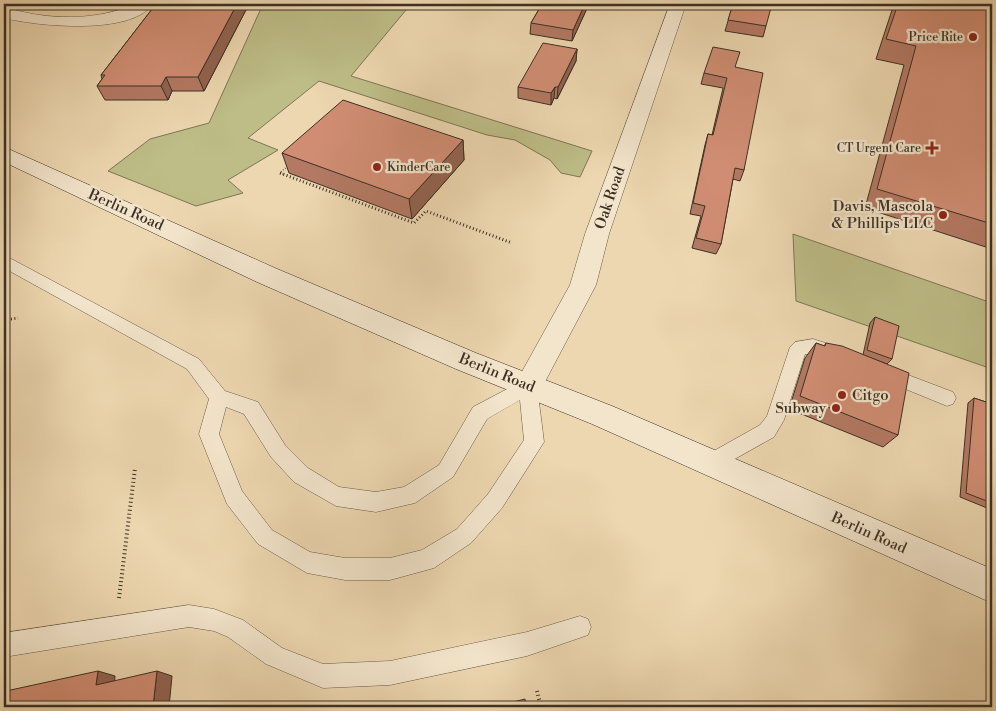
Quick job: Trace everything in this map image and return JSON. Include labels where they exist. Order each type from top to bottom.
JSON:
[{"type":"main road","points":[[4,11],[6,14],[19,17],[89,21],[126,13],[145,4]]},
{"type":"main road","name":"Oak Road","points":[[528,386],[583,284],[598,234],[678,4]]},
{"type":"main road","name":"Berlin Road","points":[[4,154],[266,275],[710,463],[992,586]]},
{"type":"lane","points":[[4,262],[150,339],[193,364],[219,397],[251,408],[278,451],[301,475],[336,496],[376,502],[408,496],[446,470],[480,413],[528,386],[534,442],[495,501],[464,536],[426,560],[390,569],[345,569],[307,562],[265,537],[234,497],[209,434],[219,397]]},
{"type":"lane","points":[[710,463],[767,431],[775,420],[796,352],[801,347],[813,346],[851,360]]},
{"type":"lane","points":[[869,367],[946,398]]},
{"type":"lane","points":[[4,645],[189,616],[214,620],[235,628],[274,656],[323,676],[390,673],[527,644],[580,627]]},
{"type":"path","points":[[291,162],[280,172],[414,223],[426,211],[512,243]]},
{"type":"path","points":[[4,320],[18,318]]},
{"type":"path","points":[[118,598],[135,468]]},
{"type":"path","points":[[537,691],[541,707]]},
{"type":"shaded area","points":[[263,4],[411,4],[351,76],[592,151],[580,177],[561,173],[550,160],[515,140],[487,135],[319,81],[248,138],[278,150],[228,180],[243,193],[196,206],[108,171],[150,139],[209,123]]},
{"type":"shaded area","points":[[793,234],[992,303],[992,369],[796,301]]},
{"type":"building","points":[[156,4],[237,4],[198,77],[166,77],[161,86],[97,86],[105,75],[101,75]]},
{"type":"building","points":[[542,4],[585,4],[573,30],[531,23]]},
{"type":"building","points":[[733,4],[772,4],[766,26],[728,20]]},
{"type":"building","points":[[898,4],[992,4],[992,224],[877,189],[916,46],[886,39]]},
{"type":"building","points":[[543,43],[577,49],[558,87],[555,87],[551,93],[518,87]]},
{"type":"building","points":[[713,47],[740,52],[735,67],[763,73],[744,170],[735,168],[721,244],[696,238],[705,206],[693,203],[708,134],[713,135],[727,78],[704,73]]},
{"type":"building","name":"KinderCare","points":[[343,100],[463,140],[409,199],[282,153]]},
{"type":"building","points":[[875,317],[899,326],[892,359],[867,350]]},
{"type":"building","name":"Citgo","points":[[816,343],[825,346],[826,343],[842,346],[909,373],[898,435],[800,396]]},
{"type":"building","points":[[974,398],[992,404],[992,503],[966,493]]},
{"type":"building","points":[[98,671],[96,685],[157,671],[153,707],[4,707],[6,691]]},
{"type":"building","points":[[525,699],[526,707],[493,707]]},
{"type":"place","name":"Price Rite","points":[[973,37]]},
{"type":"place","name":"CT Urgent Care","points":[[932,148]]},
{"type":"place","name":"KinderCare","points":[[377,167]]},
{"type":"place","name":"Davis, Mascola & Phillips LLC","points":[[943,215]]},
{"type":"place","name":"Citgo","points":[[842,395]]},
{"type":"place","name":"Subway","points":[[836,408]]}]
